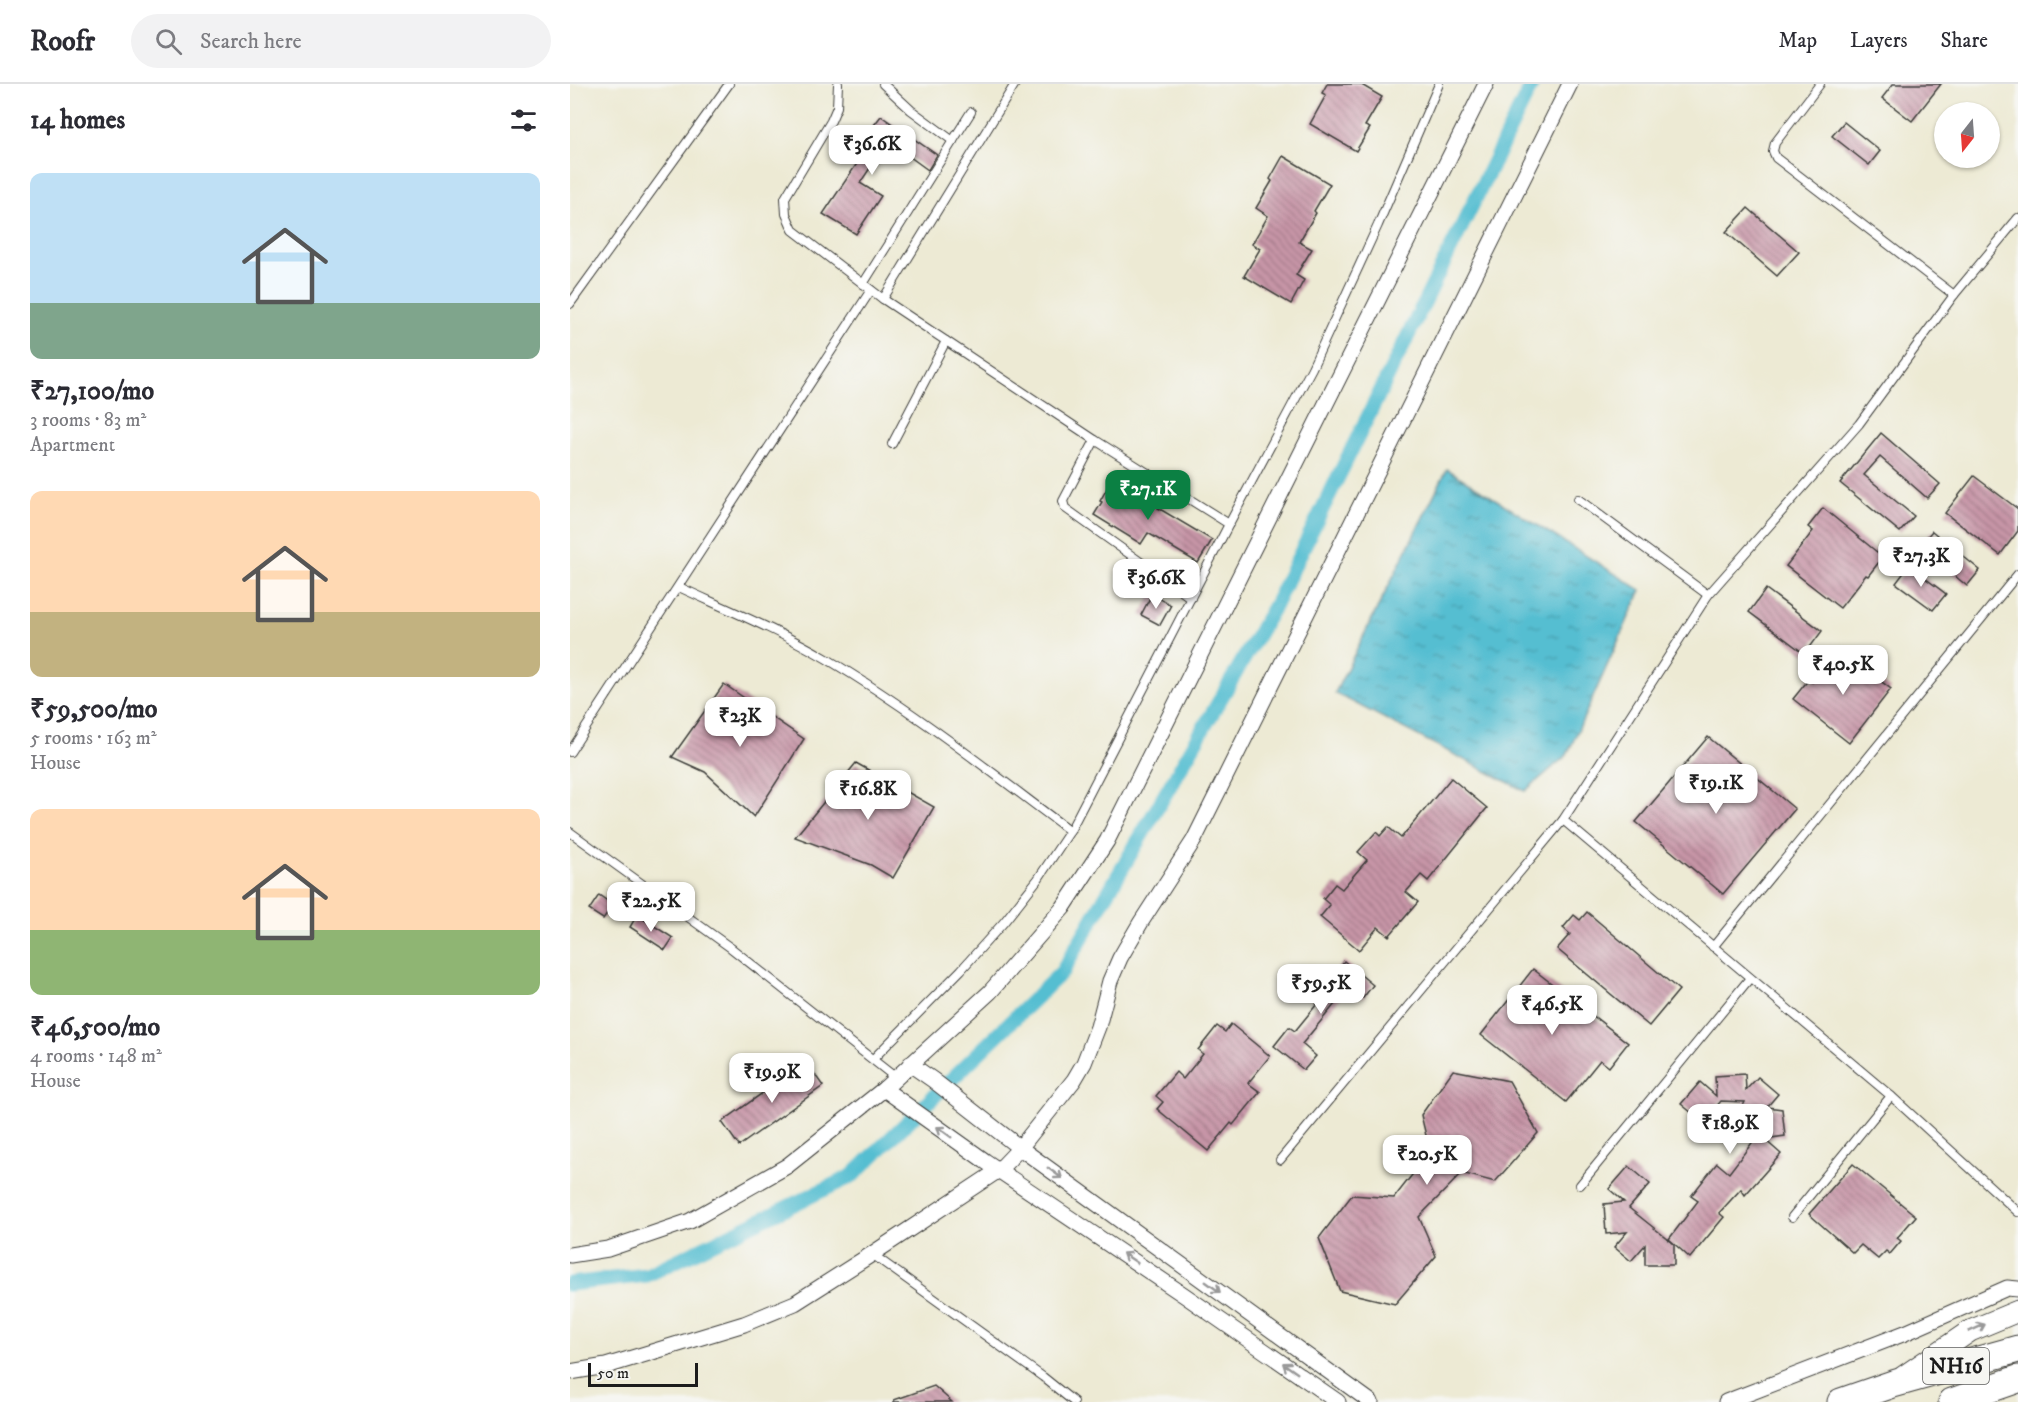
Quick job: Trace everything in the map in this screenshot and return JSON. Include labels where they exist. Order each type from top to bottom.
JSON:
[{"type":"highway","name":"NH16","points":[[1840,1402],[1893,1384],[2018,1348]]},
{"type":"highway","name":"NH16","points":[[1952,1402],[2018,1379]]},
{"type":"main road","points":[[1893,1384],[1970,1331],[2018,1311]]},
{"type":"street","points":[[570,1255],[608,1249],[690,1221],[787,1166],[884,1089],[990,992],[1063,908],[1107,841],[1485,84]]},
{"type":"street","points":[[570,1372],[606,1366],[744,1324],[795,1303],[872,1254],[1020,1148],[1074,1080],[1084,1063],[1098,1027],[1110,981],[1120,958],[1194,840],[1570,84]]},
{"type":"street","points":[[910,1064],[1007,1139],[1371,1402]]},
{"type":"street","points":[[884,1089],[992,1166],[1164,1281],[1338,1402]]},
{"type":"street","points":[[1726,1402],[1905,1333],[2007,1288],[2018,1289]]},
{"type":"lane","points":[[570,304],[729,84]]},
{"type":"lane","points":[[838,84],[835,113],[785,198],[786,214],[794,230],[883,299],[1095,440],[1228,524]]},
{"type":"lane","points":[[883,84],[911,110],[953,141]]},
{"type":"lane","points":[[883,299],[1015,84]]},
{"type":"lane","points":[[873,1059],[961,970],[1004,922],[1038,879],[1070,831],[1228,524],[1312,368],[1378,225],[1439,84]]},
{"type":"lane","points":[[1820,84],[1775,143],[1773,151],[1776,158],[1954,295]]},
{"type":"lane","points":[[863,284],[971,112]]},
{"type":"lane","points":[[1280,1160],[1563,820],[1708,595],[1859,424],[1954,295],[2018,218]]},
{"type":"lane","points":[[570,752],[871,290]]},
{"type":"lane","points":[[892,444],[946,341]]},
{"type":"lane","points":[[1095,440],[1064,501],[1065,508],[1191,598]]},
{"type":"lane","points":[[1578,499],[1708,595]]},
{"type":"lane","points":[[1713,947],[2018,574]]},
{"type":"lane","points":[[679,587],[770,628],[826,659],[932,728],[1070,831]]},
{"type":"lane","points":[[1563,820],[1891,1096],[2018,1212]]},
{"type":"lane","points":[[570,832],[731,948],[896,1078]]},
{"type":"lane","points":[[1580,1185],[1750,978]]},
{"type":"lane","points":[[1792,1217],[1891,1096]]},
{"type":"lane","points":[[872,1254],[1043,1377],[1074,1402]]},
{"type":"water","points":[[1447,469],[1641,590],[1567,755],[1525,791],[1335,693]]},
{"type":"building","points":[[1327,84],[1360,84],[1382,97],[1365,126],[1370,128],[1356,151],[1310,124],[1326,95],[1322,93]]},
{"type":"building","points":[[1893,84],[1941,84],[1912,121],[1882,98]]},
{"type":"building","points":[[881,116],[937,155],[928,170],[888,141],[860,183],[881,196],[856,234],[823,214],[877,134],[871,129]]},
{"type":"building","points":[[1844,122],[1880,151],[1869,165],[1832,136]]},
{"type":"building","points":[[1283,156],[1330,184],[1299,242],[1312,249],[1296,275],[1304,280],[1291,304],[1244,276],[1260,249],[1252,244],[1268,216],[1256,208]]},
{"type":"building","points":[[1748,208],[1799,252],[1777,276],[1726,232]]},
{"type":"building","points":[[1881,433],[1940,484],[1927,498],[1880,457],[1864,475],[1914,516],[1900,532],[1840,483]]},
{"type":"building","points":[[1974,476],[2018,509],[2018,531],[2000,555],[1945,513]]},
{"type":"building","points":[[1113,478],[1160,505],[1158,508],[1212,540],[1198,563],[1148,533],[1141,544],[1094,515]]},
{"type":"building","points":[[1823,508],[1883,557],[1840,608],[1786,566],[1813,531],[1808,527]]},
{"type":"building","points":[[1932,531],[1980,570],[1967,586],[1919,546]]},
{"type":"building","points":[[1909,566],[1946,594],[1933,610],[1896,583]]},
{"type":"building","points":[[1766,589],[1822,631],[1805,654],[1749,612]]},
{"type":"building","points":[[1152,594],[1171,605],[1160,625],[1141,615]]},
{"type":"building","points":[[1838,649],[1891,689],[1849,743],[1793,699],[1809,679],[1812,682]]},
{"type":"building","points":[[724,684],[804,739],[754,817],[705,772],[672,757]]},
{"type":"building","points":[[1708,737],[1795,809],[1723,894],[1636,822]]},
{"type":"building","points":[[856,763],[934,807],[893,878],[871,865],[795,837]]},
{"type":"building","points":[[1451,778],[1487,808],[1428,881],[1421,875],[1406,892],[1418,902],[1389,936],[1378,927],[1359,950],[1320,917],[1330,905],[1323,899],[1335,884],[1342,889],[1367,860],[1358,852],[1376,832],[1380,836],[1388,827],[1401,838]]},
{"type":"building","points":[[599,895],[613,905],[603,919],[589,910]]},
{"type":"building","points":[[1587,912],[1679,990],[1649,1026],[1557,949],[1570,934],[1563,928],[1574,915],[1580,920]]},
{"type":"building","points":[[637,915],[673,938],[665,950],[630,927]]},
{"type":"building","points":[[1344,961],[1373,985],[1363,998],[1349,987],[1302,1044],[1316,1056],[1304,1070],[1274,1046],[1289,1027],[1295,1031],[1335,982],[1330,979]]},
{"type":"building","points":[[1533,969],[1628,1043],[1609,1067],[1600,1060],[1566,1102],[1481,1035]]},
{"type":"building","points":[[1231,1024],[1270,1056],[1248,1083],[1260,1092],[1208,1151],[1157,1109],[1163,1102],[1156,1096],[1176,1072],[1183,1079],[1203,1054],[1198,1050],[1217,1026],[1225,1032]]},
{"type":"building","points":[[806,1062],[823,1086],[739,1146],[722,1122]]},
{"type":"building","points":[[1453,1070],[1509,1081],[1538,1133],[1495,1182],[1462,1173],[1419,1217],[1436,1256],[1395,1304],[1340,1291],[1319,1238],[1352,1195],[1394,1198],[1430,1152],[1421,1115]]},
{"type":"building","points":[[1745,1074],[1746,1090],[1758,1077],[1778,1094],[1767,1107],[1782,1109],[1785,1136],[1764,1139],[1781,1154],[1745,1195],[1741,1189],[1719,1213],[1724,1217],[1690,1258],[1669,1239],[1698,1201],[1691,1196],[1717,1163],[1729,1173],[1758,1135],[1757,1124],[1739,1114],[1745,1102],[1721,1101],[1703,1122],[1681,1104],[1700,1082],[1716,1096],[1715,1076]]},
{"type":"building","points":[[1853,1164],[1916,1216],[1897,1238],[1901,1241],[1890,1254],[1886,1251],[1878,1259],[1861,1245],[1853,1253],[1809,1214]]},
{"type":"building","points":[[1629,1166],[1650,1184],[1629,1208],[1674,1244],[1674,1265],[1645,1265],[1645,1245],[1631,1261],[1614,1247],[1627,1232],[1606,1234],[1604,1204],[1624,1202],[1609,1189]]},
{"type":"building","points":[[934,1386],[952,1402],[894,1402],[894,1400]]},
{"type":"waterway","points":[[570,1284],[647,1275],[852,1176],[1062,972],[1275,605],[1532,84]]}]
